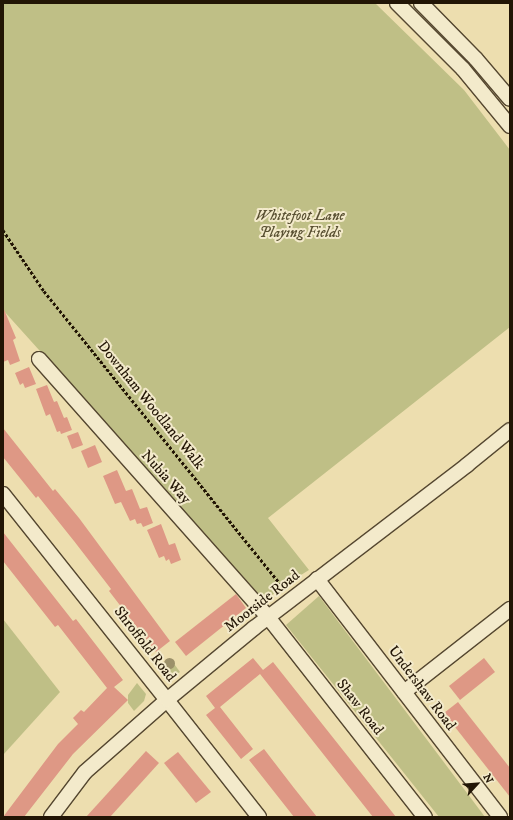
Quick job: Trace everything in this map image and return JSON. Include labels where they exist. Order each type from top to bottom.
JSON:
[{"type":"street","points":[[397,3],[463,69],[510,126]]},
{"type":"street","points":[[421,3],[476,59],[510,99]]},
{"type":"street","name":"Nubia Way","points":[[38,359],[268,617]]},
{"type":"street","name":"Moorside Road","points":[[51,817],[85,772],[168,700],[268,617],[467,465],[510,430]]},
{"type":"street","name":"Shroffold Road","points":[[3,494],[168,700],[255,816]]},
{"type":"street","name":"Undershaw Road","points":[[317,579],[500,817]]},
{"type":"street","points":[[404,692],[508,615]]},
{"type":"street","name":"Shaw Road","points":[[268,617],[425,817]]},
{"type":"path","name":"Downham Woodland Walk","points":[[3,230],[44,291],[286,591]]},
{"type":"green space","name":"Whitefoot Lane Playing Fields","points":[[3,3],[375,3],[464,90],[510,150],[510,327],[268,518],[309,570],[283,586],[265,601],[3,310]]},
{"type":"green space","points":[[319,596],[485,817],[439,817],[286,625]]},
{"type":"green space","points":[[3,619],[60,692],[3,755]]},
{"type":"green space","points":[[172,661],[180,672],[174,676],[166,676],[160,669]]},
{"type":"green space","points":[[137,683],[146,694],[144,701],[134,711],[128,703],[128,695]]},
{"type":"building","points":[[3,307],[16,338],[13,340],[20,361],[10,365],[8,360],[3,362]]},
{"type":"building","points":[[29,367],[36,384],[25,388],[23,383],[20,385],[15,373]]},
{"type":"building","points":[[47,385],[54,402],[57,401],[64,418],[67,417],[72,430],[61,434],[60,431],[57,432],[50,414],[46,416],[36,389]]},
{"type":"building","points":[[3,428],[53,491],[55,489],[79,518],[170,641],[156,652],[109,591],[111,589],[74,541],[38,496],[36,498],[3,457]]},
{"type":"building","points":[[78,432],[83,445],[72,449],[67,436]]},
{"type":"building","points":[[95,445],[102,462],[88,468],[81,451]]},
{"type":"building","points":[[117,470],[126,491],[132,489],[140,509],[147,507],[153,523],[143,527],[141,523],[137,524],[135,519],[130,521],[121,502],[115,504],[103,476]]},
{"type":"building","points":[[161,524],[169,545],[175,543],[181,560],[171,564],[169,559],[166,561],[164,556],[159,558],[147,530]]},
{"type":"building","points":[[3,532],[73,621],[76,619],[123,680],[114,687],[128,700],[73,754],[24,817],[3,817],[58,744],[78,724],[73,718],[81,710],[84,712],[107,688],[58,625],[55,627],[3,561]]},
{"type":"building","points":[[236,594],[246,608],[186,656],[175,642]]},
{"type":"building","points":[[253,658],[263,670],[273,662],[396,817],[373,817],[260,674],[220,707],[253,749],[241,759],[206,715],[215,708],[206,696]]},
{"type":"building","points":[[484,658],[495,672],[460,700],[449,686]]},
{"type":"building","points":[[458,702],[510,768],[510,797],[444,713]]},
{"type":"building","points":[[264,749],[317,817],[294,817],[249,760]]},
{"type":"building","points":[[146,751],[159,763],[110,817],[86,817]]},
{"type":"building","points":[[178,752],[211,792],[196,803],[164,763]]}]
